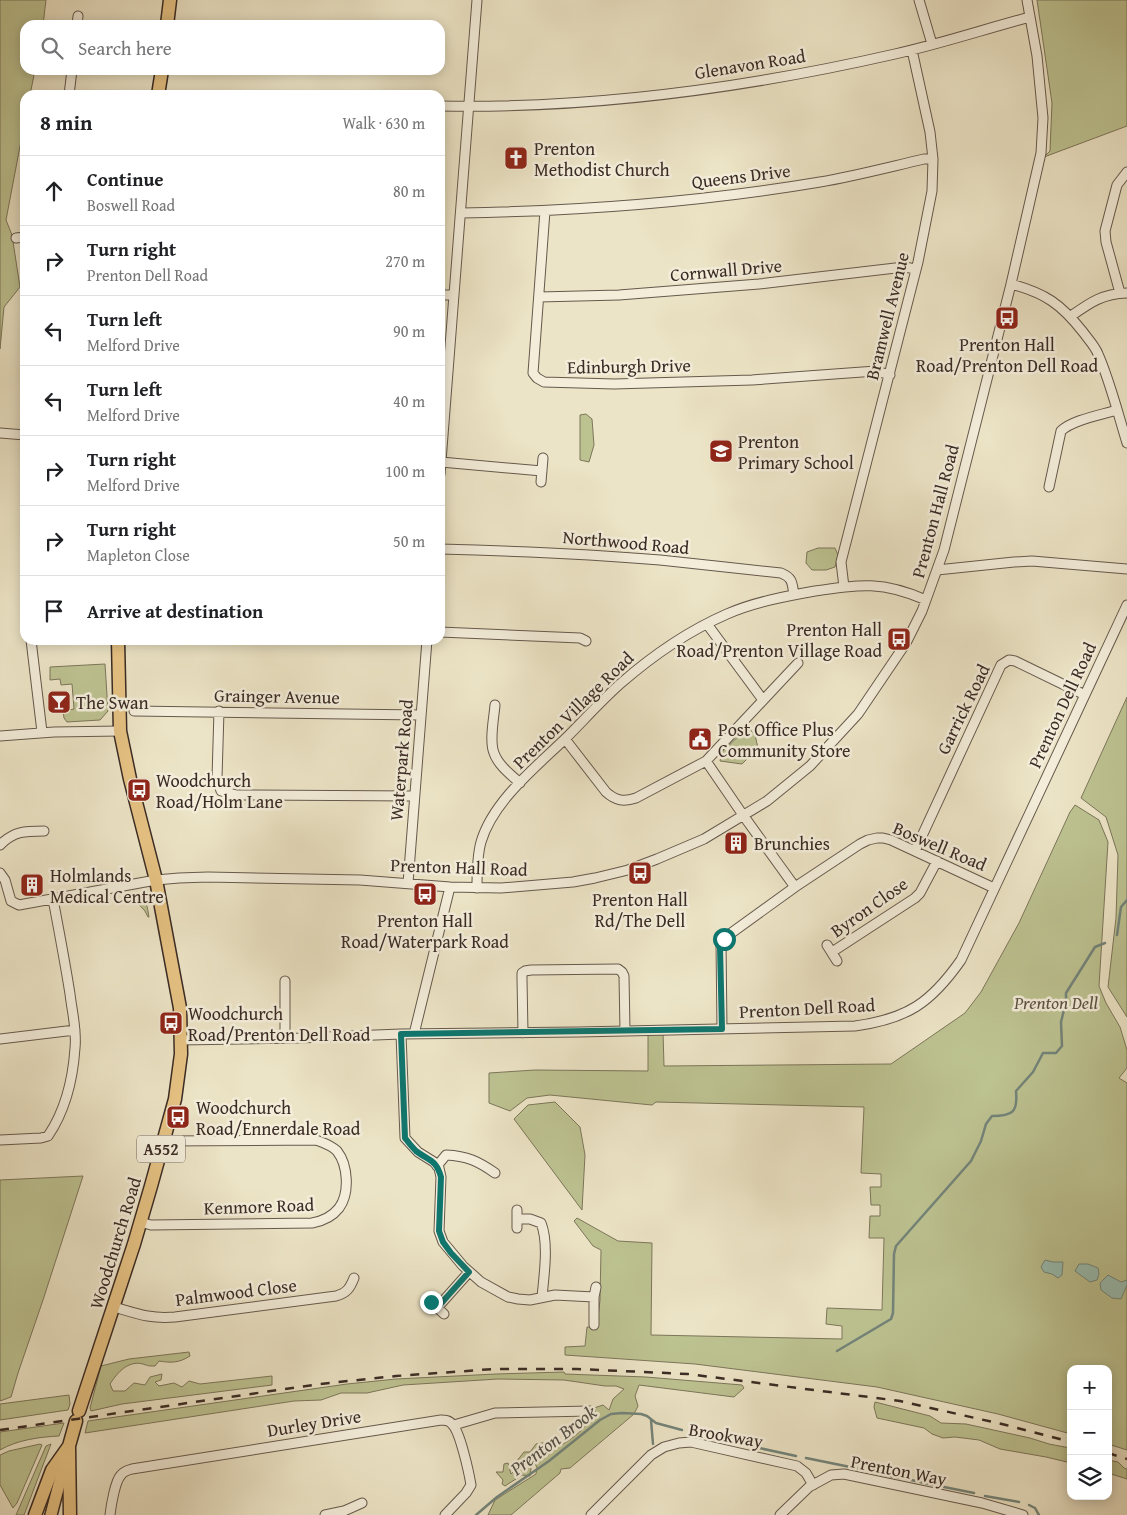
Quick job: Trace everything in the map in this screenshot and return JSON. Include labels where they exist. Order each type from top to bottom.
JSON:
[{"type":"highway","points":[[168,20],[170,0]]},
{"type":"highway","points":[[159,90],[161,75]]},
{"type":"highway","name":"Woodchurch Road","points":[[69,1446],[140,1222],[174,1099],[181,1054],[180,1008],[156,880],[130,780],[120,731],[118,645]]},
{"type":"highway","points":[[35,1515],[52,1470],[69,1446]]},
{"type":"highway","points":[[69,1446],[70,1515]]},
{"type":"main road","name":"Woodchurch Road","points":[[51,1515],[69,1446]]},
{"type":"main road","name":"Woodchurch Road","points":[[59,1515],[60,1480]]},
{"type":"street","points":[[445,411],[478,0]]},
{"type":"street","points":[[919,0],[932,44]]},
{"type":"street","name":"Prenton Hall Road","points":[[0,873],[5,880],[11,901],[19,905],[156,880],[208,877],[360,880],[477,888],[573,882],[620,872],[704,839],[767,801],[810,766],[858,714],[906,643],[926,600],[944,550],[1042,154],[1043,118],[1037,56],[1027,0]]},
{"type":"street","name":"Glenavon Road","points":[[445,106],[546,105],[636,98],[749,83],[912,50],[1030,17]]},
{"type":"street","name":"Bramwell Avenue","points":[[844,587],[841,562],[916,269],[932,190],[933,159],[930,132],[912,50]]},
{"type":"street","points":[[70,90],[71,75]]},
{"type":"street","name":"Queens Drive","points":[[461,213],[586,210],[760,192],[822,182],[924,159],[933,159]]},
{"type":"street","points":[[1070,316],[1101,297],[1123,293],[1106,242],[1105,231],[1118,185],[1127,172]]},
{"type":"street","name":"Edinburgh Drive","points":[[545,212],[533,373],[544,382],[614,384],[752,380],[876,371],[890,375]]},
{"type":"street","name":"Cornwall Drive","points":[[539,297],[619,295],[759,284],[904,267],[916,269]]},
{"type":"street","points":[[1011,284],[1040,294],[1053,301],[1070,316],[1098,353],[1127,442]]},
{"type":"street","points":[[445,295],[454,295]]},
{"type":"street","points":[[1049,487],[1061,431],[1076,422],[1117,410]]},
{"type":"street","points":[[0,433],[20,435]]},
{"type":"street","points":[[541,482],[543,458]]},
{"type":"street","points":[[445,462],[542,471]]},
{"type":"street","name":"Northwood Road","points":[[445,549],[583,554],[661,560],[781,574],[791,579],[794,595]]},
{"type":"street","points":[[938,570],[1023,561],[1127,570]]},
{"type":"street","name":"Prenton Village Road","points":[[477,888],[481,843],[495,812],[520,783],[618,685],[670,645],[729,613],[770,600],[794,595],[859,585],[882,586],[911,593],[926,600]]},
{"type":"street","name":"Prenton Dell Road","points":[[180,1040],[854,1026],[877,1023],[898,1017],[935,993],[961,960],[1127,606]]},
{"type":"street","points":[[708,624],[763,700]]},
{"type":"street","points":[[445,632],[580,638],[586,642]]},
{"type":"street","points":[[33,645],[42,732]]},
{"type":"street","name":"Waterpark Road","points":[[408,884],[427,645]]},
{"type":"street","name":"Garrick Road","points":[[915,851],[1001,665],[1009,660],[1015,661],[1085,695]]},
{"type":"street","points":[[565,739],[606,792],[613,798],[626,801],[636,798],[706,761],[798,663]]},
{"type":"street","points":[[505,714],[495,709],[493,752],[497,759],[520,783]]},
{"type":"street","name":"Grainger Avenue","points":[[134,711],[420,715]]},
{"type":"street","points":[[219,711],[217,778],[221,791],[237,795],[414,796]]},
{"type":"street","points":[[0,736],[42,732],[120,731]]},
{"type":"street","points":[[706,761],[795,887]]},
{"type":"street","points":[[0,845],[7,838],[20,832],[45,830]]},
{"type":"street","name":"Boswell Road","points":[[722,1029],[721,942],[795,887],[868,840],[884,838],[994,888]]},
{"type":"street","name":"Byron Close","points":[[832,953],[915,898],[920,893],[937,861]]},
{"type":"street","points":[[414,1034],[450,887]]},
{"type":"street","points":[[0,1140],[48,1136],[61,1111],[71,1078],[75,1030],[64,953],[53,899]]},
{"type":"street","points":[[523,1033],[522,974],[525,971],[531,970],[618,969],[624,976],[625,1031]]},
{"type":"street","points":[[284,1038],[285,981]]},
{"type":"street","points":[[0,1039],[75,1030]]},
{"type":"street","points":[[401,1034],[405,1138],[418,1152],[437,1166],[441,1177],[439,1231],[443,1242],[451,1253],[481,1282],[508,1297],[530,1300],[555,1295],[594,1297]]},
{"type":"street","name":"Kenmore Road","points":[[140,1222],[152,1225],[312,1223],[328,1218],[339,1208],[343,1201],[346,1173],[342,1160],[329,1144],[316,1140],[163,1140]]},
{"type":"street","points":[[437,1166],[446,1155],[460,1156],[472,1159],[494,1173]]},
{"type":"street","points":[[483,1165],[489,1157]]},
{"type":"street","points":[[517,1219],[541,1223],[544,1230],[542,1297]]},
{"type":"street","points":[[437,1308],[469,1272]]},
{"type":"street","name":"Palmwood Close","points":[[114,1307],[146,1317],[175,1317],[336,1296],[345,1293],[350,1288],[354,1278]]},
{"type":"street","points":[[594,1325],[596,1286]]},
{"type":"street","points":[[445,1515],[466,1493],[471,1484],[454,1425],[495,1413],[590,1410]]},
{"type":"street","name":"Durley Drive","points":[[110,1515],[112,1499],[120,1476],[132,1469],[429,1421],[448,1421],[454,1425]]},
{"type":"street","name":"Brookway","points":[[591,1515],[651,1455],[664,1447],[679,1443],[691,1442],[797,1466],[806,1473],[813,1485]]},
{"type":"street","name":"Prenton Way","points":[[780,1515],[809,1487],[831,1475],[844,1474],[982,1503],[1023,1515]]},
{"type":"street","points":[[325,1515],[344,1511],[362,1503]]},
{"type":"green space","points":[[0,0],[46,0],[44,20],[20,20],[20,75],[34,75],[31,90],[20,90],[20,146],[6,220],[12,235],[20,287],[4,307],[0,349]]},
{"type":"green space","points":[[1037,0],[1127,0],[1127,126],[1044,157],[1050,151],[1052,103]]},
{"type":"green space","points":[[586,414],[592,419],[594,445],[589,462],[580,460],[580,415]]},
{"type":"green space","points":[[818,548],[835,548],[838,555],[835,567],[826,570],[812,570],[806,563],[807,552]]},
{"type":"green space","points":[[105,664],[108,711],[100,720],[67,722],[63,711],[74,709],[72,684],[61,685],[60,679],[50,680],[50,667]]},
{"type":"green space","points":[[1127,697],[1127,1017],[1108,987],[1116,918],[1118,855],[1106,817],[1081,798]]},
{"type":"green space","points":[[748,727],[755,735],[758,748],[742,764],[720,761],[722,752]]},
{"type":"green space","name":"Prenton Dell","points":[[1075,805],[1099,820],[1108,842],[1099,986],[1106,1003],[1120,1027],[1127,1050],[1127,1068],[1119,1078],[1127,1083],[1127,1450],[1112,1445],[1112,1365],[1067,1365],[1067,1433],[998,1414],[877,1387],[695,1364],[565,1355],[565,1347],[585,1346],[587,1327],[597,1327],[600,1300],[601,1250],[593,1246],[574,1221],[577,1218],[618,1241],[652,1243],[651,1335],[842,1339],[842,1326],[826,1324],[827,1308],[882,1310],[884,1238],[869,1238],[870,1216],[880,1216],[880,1205],[871,1205],[870,1187],[881,1187],[881,1174],[861,1173],[864,1107],[656,1102],[652,1105],[550,1095],[527,1098],[510,1111],[489,1103],[489,1073],[535,1070],[648,1071],[648,1032],[663,1032],[664,1066],[891,1064],[965,1013],[981,992],[1019,923],[1070,812]]},
{"type":"green space","points":[[134,893],[144,899],[149,917],[129,894]]},
{"type":"green space","points":[[555,1102],[580,1127],[585,1155],[582,1210],[514,1119],[528,1105]]},
{"type":"green space","points":[[83,1176],[11,1397],[0,1401],[0,1180]]},
{"type":"green space","points":[[189,1352],[190,1356],[179,1361],[159,1361],[155,1366],[138,1363],[124,1368],[110,1384],[113,1391],[125,1391],[134,1383],[145,1385],[150,1377],[162,1374],[161,1380],[155,1382],[159,1386],[174,1383],[182,1387],[189,1381],[200,1384],[272,1376],[272,1385],[122,1404],[91,1411],[90,1408],[101,1366],[129,1359]]},
{"type":"green space","points":[[564,1372],[565,1374],[646,1377],[742,1385],[744,1388],[734,1397],[639,1385],[635,1396],[638,1406],[634,1414],[570,1468],[561,1469],[560,1473],[511,1515],[488,1515],[495,1500],[536,1474],[537,1467],[534,1463],[530,1476],[522,1475],[505,1486],[502,1484],[503,1480],[496,1472],[503,1472],[504,1464],[508,1463],[511,1474],[516,1469],[516,1462],[524,1452],[530,1452],[536,1444],[549,1442],[550,1452],[571,1439],[582,1430],[594,1408],[603,1405],[609,1410],[613,1399],[624,1389],[616,1386],[564,1380],[498,1379],[403,1385],[367,1393],[341,1393],[321,1400],[294,1401],[85,1433],[88,1421],[347,1384],[396,1379]]},
{"type":"green space","points":[[69,1395],[70,1404],[68,1410],[0,1420],[0,1404]]},
{"type":"green space","points":[[875,1402],[930,1416],[941,1423],[966,1424],[1067,1447],[1067,1462],[1000,1449],[979,1440],[955,1437],[943,1438],[932,1434],[924,1428],[877,1418],[874,1407]]},
{"type":"green space","points":[[64,1423],[59,1436],[28,1440],[0,1450],[0,1432]]},
{"type":"green space","points":[[51,1444],[24,1515],[16,1515],[46,1446]]},
{"type":"green space","points":[[42,1445],[17,1503],[13,1508],[0,1485],[0,1455]]},
{"type":"green space","points":[[1112,1461],[1118,1462],[1127,1469],[1127,1479],[1112,1474]]},
{"type":"water","points":[[1045,1260],[1063,1262],[1062,1275],[1058,1278],[1044,1272],[1041,1267]]},
{"type":"water","points":[[1079,1264],[1088,1264],[1098,1268],[1097,1280],[1090,1282],[1075,1271]]},
{"type":"water","points":[[1108,1275],[1121,1282],[1127,1280],[1127,1285],[1121,1299],[1112,1298],[1101,1290],[1100,1283]]},
{"type":"waterway","points":[[1117,935],[1121,907],[1127,900]]},
{"type":"waterway","points":[[837,1351],[891,1319],[893,1313],[894,1254],[896,1246],[971,1161],[981,1141],[986,1124],[992,1116],[1005,1115],[1013,1111],[1016,1104],[1016,1091],[1033,1072],[1043,1053],[1056,1053],[1062,1046],[1061,1022],[1066,1002],[1066,993],[1095,947],[1105,943]]},
{"type":"waterway","name":"Prenton Brook","points":[[476,1515],[497,1497],[549,1461],[600,1420],[611,1414],[641,1414],[656,1423],[682,1430]]},
{"type":"waterway","points":[[651,1420],[653,1444]]},
{"type":"waterway","name":"Prenton Brook","points":[[693,1433],[725,1441]]},
{"type":"waterway","name":"Prenton Brook","points":[[750,1446],[796,1456]]},
{"type":"waterway","name":"Prenton Brook","points":[[806,1458],[865,1470]]},
{"type":"waterway","name":"Prenton Brook","points":[[875,1473],[900,1478]]},
{"type":"waterway","name":"Prenton Brook","points":[[911,1480],[934,1485]]},
{"type":"waterway","name":"Prenton Brook","points":[[944,1487],[974,1493]]},
{"type":"waterway","name":"Prenton Brook","points":[[985,1496],[1019,1502]]},
{"type":"waterway","name":"Prenton Brook","points":[[1029,1505],[1035,1508],[1039,1515]]},
{"type":"railway","points":[[0,1430],[320,1384],[494,1369],[577,1369],[688,1374],[900,1401],[1067,1441]]},
{"type":"railway","points":[[1112,1454],[1127,1459]]},
{"type":"place","name":"Prenton Methodist Church","points":[[516,158]]},
{"type":"place","name":"Prenton Hall Road/Prenton Dell Road","points":[[1007,318]]},
{"type":"place","name":"Prenton Primary School","points":[[721,451]]},
{"type":"place","name":"Prenton Hall Road/Prenton Village Road","points":[[899,639]]},
{"type":"place","name":"The Swan","points":[[59,702]]},
{"type":"place","name":"Post Office Plus Community Store","points":[[700,739]]},
{"type":"place","name":"Woodchurch Road/Holm Lane","points":[[139,790]]},
{"type":"place","name":"Brunchies","points":[[736,843]]},
{"type":"place","name":"Prenton Hall Rd/The Dell","points":[[640,873]]},
{"type":"place","name":"Holmlands Medical Centre","points":[[32,885]]},
{"type":"place","name":"Prenton Hall Road/Waterpark Road","points":[[425,894]]},
{"type":"place","name":"Woodchurch Road/Prenton Dell Road","points":[[171,1023]]},
{"type":"place","name":"Woodchurch Road/Ennerdale Road","points":[[178,1117]]},
{"type":"route","points":[[431,1302],[437,1308],[469,1272],[451,1253],[443,1242],[439,1231],[441,1177],[439,1168],[434,1162],[411,1146],[405,1138],[401,1034],[722,1029],[720,948],[721,942],[724,939]]}]
